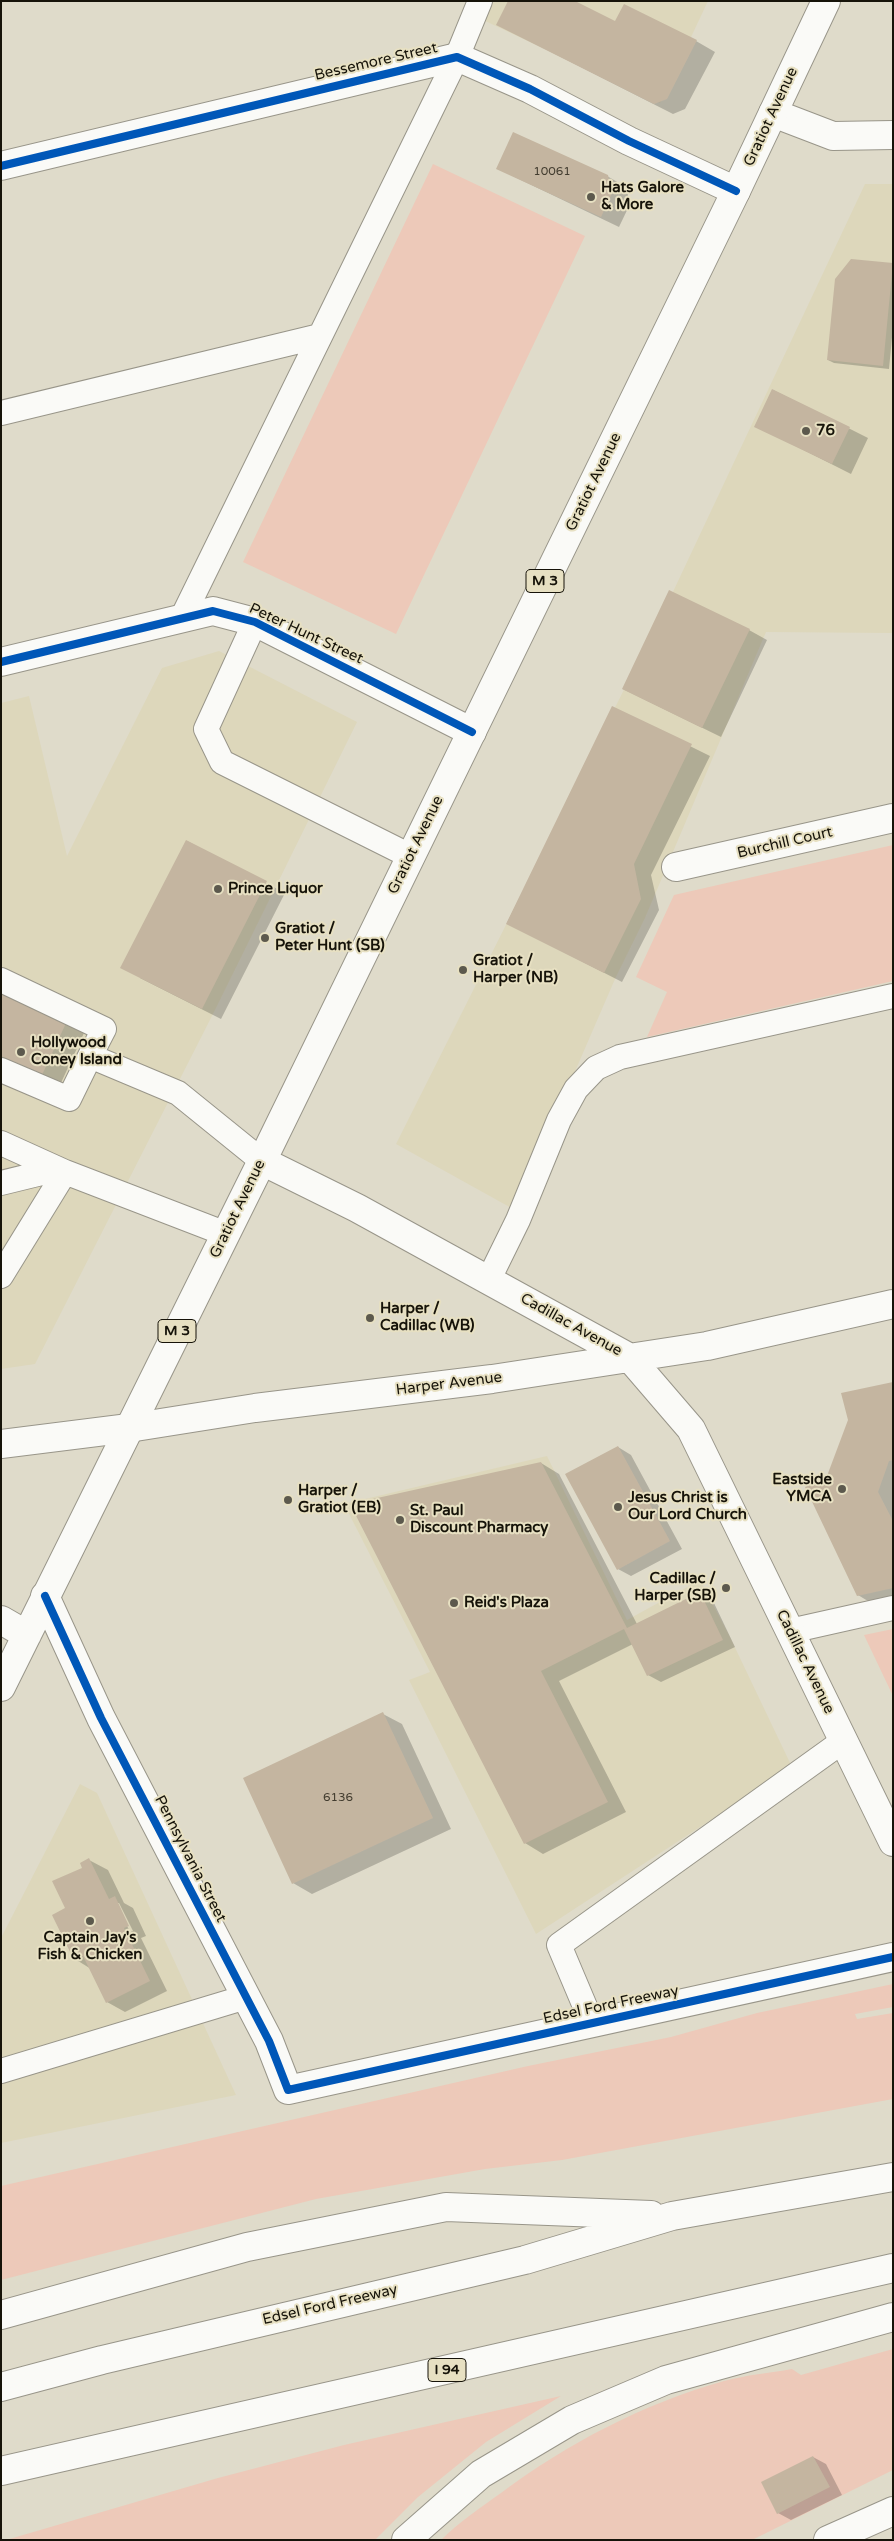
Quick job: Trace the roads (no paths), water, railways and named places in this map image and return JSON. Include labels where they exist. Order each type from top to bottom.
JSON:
[{"type":"main road","name":"Gratiot Avenue","points":[[1,1687],[472,732],[826,1]]},
{"type":"main road","name":"Bessemore Street","points":[[1,166],[457,57],[530,89],[629,141],[736,190]]},
{"type":"main road","points":[[773,113],[833,136],[893,135]]},
{"type":"main road","name":"Peter Hunt Street","points":[[1,662],[213,611],[255,622],[472,732]]},
{"type":"main road","name":"Burchill Court","points":[[676,867],[893,818]]},
{"type":"main road","name":"Cadillac Avenue","points":[[262,1161],[357,1208],[630,1358],[691,1429],[893,1842]]},
{"type":"main road","name":"Harper Avenue","points":[[1,1444],[129,1428],[255,1408],[483,1380],[707,1346],[893,1304]]},
{"type":"main road","name":"Pennsylvania Street","points":[[45,1596],[105,1725],[269,2041],[288,2090],[335,2080]]},
{"type":"main road","points":[[1,1620],[26,1635]]},
{"type":"main road","name":"Edsel Ford Freeway","points":[[335,2080],[893,1957]]},
{"type":"main road","name":"Edsel Ford Freeway","points":[[1,2387],[102,2360],[525,2260],[672,2216],[893,2177]]},
{"type":"main road","points":[[1,2315],[247,2247],[446,2207],[672,2216]]},
{"type":"main road","name":"I 94","points":[[1,2471],[893,2268]]},
{"type":"main road","points":[[406,2540],[481,2474],[572,2420],[666,2380],[893,2317]]},
{"type":"main road","points":[[828,2540],[869,2531],[893,2511]]},
{"type":"lane","points":[[182,618],[457,57],[480,1]]},
{"type":"lane","points":[[1,413],[320,336]]},
{"type":"lane","points":[[255,622],[206,729],[222,762],[410,856]]},
{"type":"lane","points":[[1,980],[104,1029],[69,1099],[1,1070]]},
{"type":"lane","points":[[489,1279],[518,1220],[559,1120],[576,1089],[596,1068],[620,1057],[893,996]]},
{"type":"lane","points":[[90,1056],[178,1093],[262,1161]]},
{"type":"lane","points":[[1,1143],[61,1170],[226,1234]]},
{"type":"lane","points":[[1,1183],[61,1170]]},
{"type":"lane","points":[[1,1276],[61,1170]]},
{"type":"lane","points":[[790,1632],[893,1608]]},
{"type":"lane","points":[[592,2023],[559,1945],[844,1741]]},
{"type":"lane","points":[[1,2071],[246,1997]]},
{"type":"place","name":"Hats Galore & More","points":[[591,197]]},
{"type":"place","name":"76","points":[[806,431]]},
{"type":"place","name":"Prince Liquor","points":[[218,889]]},
{"type":"place","name":"Gratiot / Peter Hunt (SB)","points":[[265,938]]},
{"type":"place","name":"Gratiot / Harper (NB)","points":[[463,970]]},
{"type":"place","name":"Hollywood Coney Island","points":[[21,1052]]},
{"type":"place","name":"Harper / Cadillac (WB)","points":[[370,1318]]},
{"type":"place","name":"Eastside YMCA","points":[[842,1489]]},
{"type":"place","name":"Harper / Gratiot (EB)","points":[[288,1500]]},
{"type":"place","name":"Jesus Christ is Our Lord Church","points":[[618,1507]]},
{"type":"place","name":"St. Paul Discount Pharmacy","points":[[400,1520]]},
{"type":"place","name":"Cadillac / Harper (SB)","points":[[726,1588]]},
{"type":"place","name":"Reid's Plaza","points":[[454,1603]]},
{"type":"place","name":"Captain Jay's Fish & Chicken","points":[[90,1921]]}]
